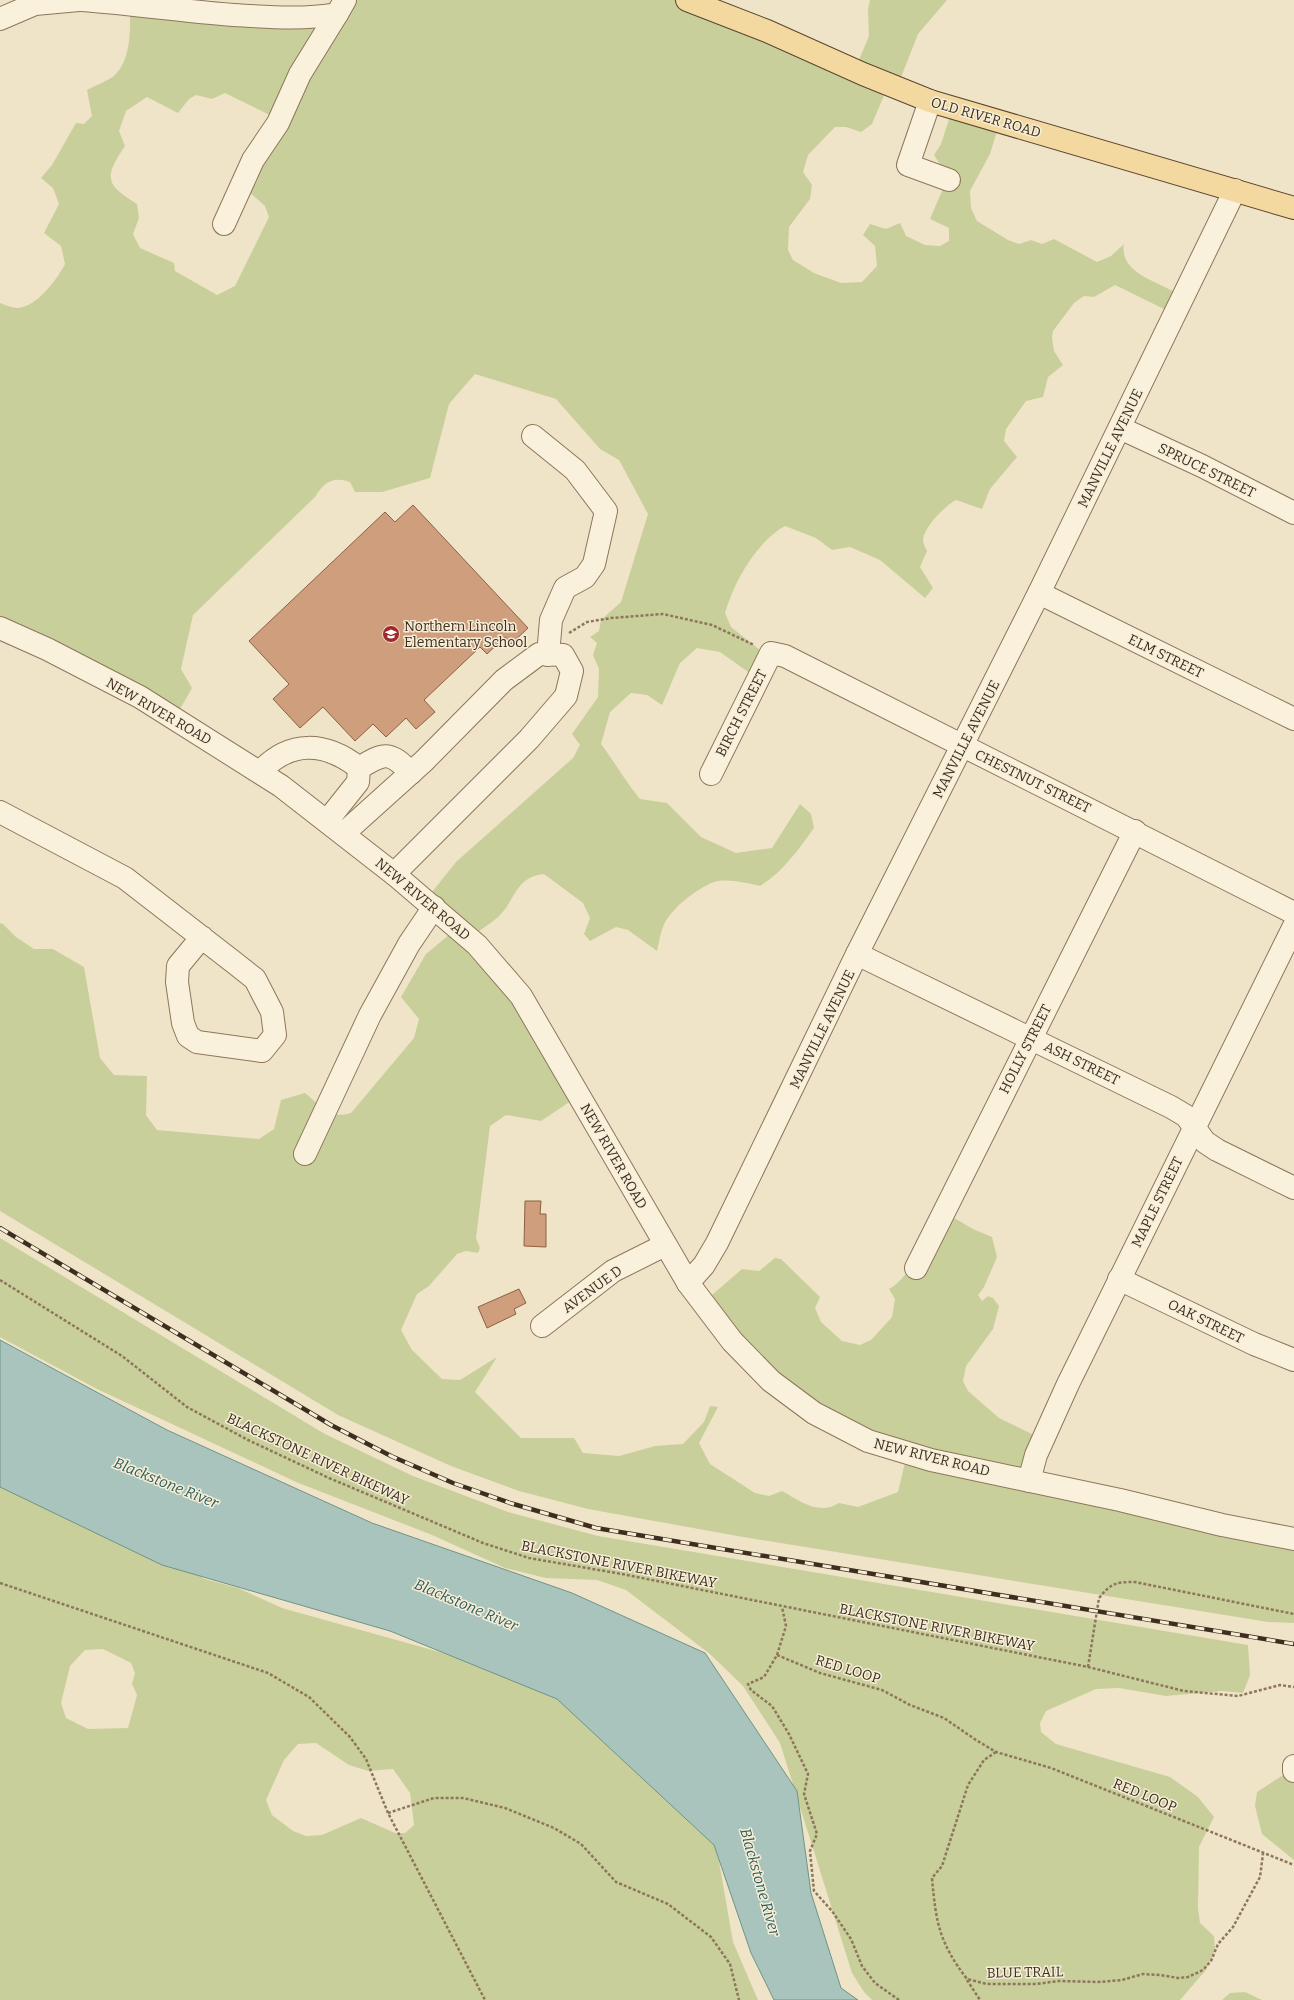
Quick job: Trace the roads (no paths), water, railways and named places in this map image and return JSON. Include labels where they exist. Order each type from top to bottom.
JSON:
[{"type":"main road","name":"OLD RIVER ROAD","points":[[687,0],[767,31],[863,74],[930,101],[1294,208]]},
{"type":"street","points":[[0,19],[35,4],[78,0]]},
{"type":"street","points":[[82,0],[274,18],[313,18],[341,7]]},
{"type":"street","points":[[224,224],[253,160],[278,122],[300,74],[341,7]]},
{"type":"street","points":[[930,101],[908,165],[948,180]]},
{"type":"street","name":"MANVILLE AVENUE","points":[[688,1283],[704,1265],[718,1243],[857,954],[1039,593],[1235,190]]},
{"type":"street","name":"SPRUCE STREET","points":[[1120,428],[1202,466],[1294,513]]},
{"type":"street","points":[[533,436],[575,470],[606,511],[594,564],[584,578],[565,588],[551,620],[548,655]]},
{"type":"street","name":"ELM STREET","points":[[1039,593],[1294,719]]},
{"type":"street","name":"NEW RIVER ROAD","points":[[0,628],[47,648],[140,697],[260,772],[335,827],[394,874],[477,945],[521,996],[688,1283],[732,1341],[771,1381],[814,1413],[868,1441],[931,1460],[1120,1500],[1222,1525],[1294,1539]]},
{"type":"street","name":"CHESTNUT STREET","points":[[771,653],[785,656],[962,746],[1135,831],[1294,913]]},
{"type":"street","name":"BIRCH STREET","points":[[711,774],[771,653]]},
{"type":"street","points":[[335,827],[411,773],[504,680],[539,654],[563,655],[572,670],[566,696],[529,739],[394,874]]},
{"type":"street","points":[[260,772],[272,759],[294,749],[307,746],[335,754],[359,768]]},
{"type":"street","points":[[359,768],[378,757],[390,756],[399,761],[411,773]]},
{"type":"street","points":[[335,827],[358,782],[359,768]]},
{"type":"street","points":[[0,812],[125,878],[202,937],[254,979],[272,1012],[275,1035],[262,1051],[197,1042],[188,1036],[183,1023],[177,982],[178,966],[202,937]]},
{"type":"street","name":"HOLLY STREET","points":[[916,1268],[1135,831]]},
{"type":"street","points":[[305,1154],[370,1015],[410,944],[434,907]]},
{"type":"street","name":"MAPLE STREET","points":[[1029,1481],[1036,1455],[1119,1279],[1294,926]]},
{"type":"street","name":"ASH STREET","points":[[857,954],[1171,1107],[1186,1116],[1205,1142],[1294,1188]]},
{"type":"street","name":"AVENUE D","points":[[542,1326],[613,1271],[665,1245]]},
{"type":"street","name":"OAK STREET","points":[[1119,1279],[1254,1344],[1294,1360]]},
{"type":"street","points":[[1294,1766],[1294,1771]]},
{"type":"water","name":"Blackstone River","points":[[0,1340],[167,1430],[372,1523],[572,1593],[705,1653],[797,1791],[811,1893],[841,1988],[858,2000],[774,2000],[751,1953],[714,1845],[557,1699],[390,1631],[162,1565],[0,1487]]},
{"type":"railway","points":[[0,1228],[331,1425],[391,1456],[453,1483],[510,1503],[596,1528],[1294,1644]]},
{"type":"place","name":"Northern Lincoln Elementary School","points":[[391,634]]}]
